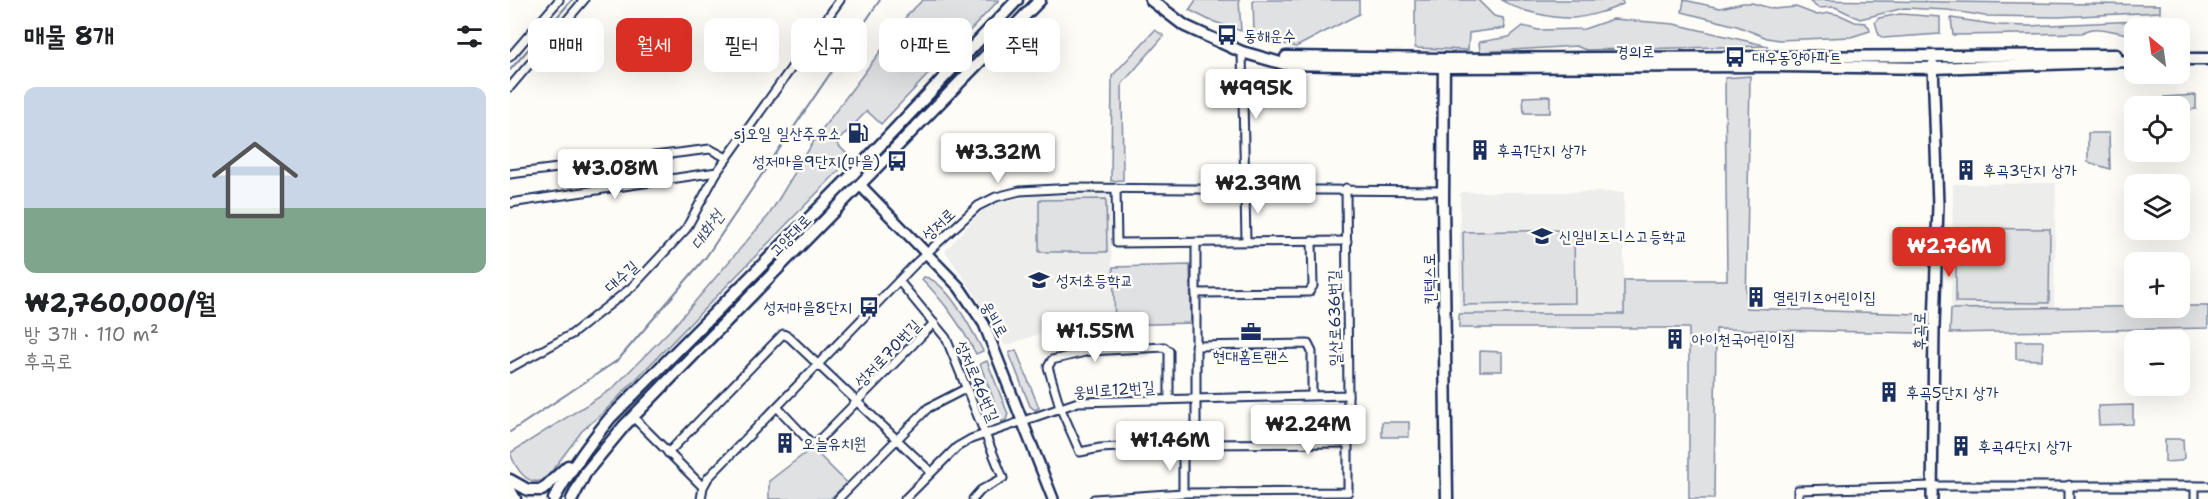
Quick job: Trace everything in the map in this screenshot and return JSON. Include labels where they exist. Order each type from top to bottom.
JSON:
[{"type":"main road","name":"고양대로","points":[[554,499],[587,447],[610,418],[852,175],[1017,0]]},
{"type":"main road","name":"고양대로","points":[[572,499],[586,472],[633,417],[1040,0]]},
{"type":"main road","name":"경의로","points":[[1151,0],[1185,26],[1242,52],[1284,64],[1777,66],[2124,54]]},
{"type":"main road","name":"경의로","points":[[1162,0],[1168,7],[1192,22],[1244,45],[1285,57],[1444,63]]},
{"type":"main road","points":[[2190,54],[2208,54]]},
{"type":"main road","points":[[2190,59],[2208,59]]},
{"type":"main road","name":"경의로","points":[[1933,62],[2124,61]]},
{"type":"main road","name":"킨텍스로","points":[[1444,63],[1443,190],[1447,499]]},
{"type":"main road","points":[[510,480],[528,490],[547,488],[587,447]]},
{"type":"main road","points":[[510,490],[515,499]]},
{"type":"street","points":[[510,87],[584,0]]},
{"type":"street","name":"대수길","points":[[510,366],[572,334],[632,287],[686,229],[717,172],[840,0]]},
{"type":"street","points":[[510,57],[553,2]]},
{"type":"street","points":[[1242,52],[1246,241]]},
{"type":"street","name":"후곡로","points":[[1932,499],[1938,205],[1933,62]]},
{"type":"street","points":[[510,174],[710,149],[727,158]]},
{"type":"street","points":[[510,203],[717,172]]},
{"type":"street","name":"웅비로","points":[[860,185],[959,287],[984,324],[1053,499]]},
{"type":"street","points":[[1116,188],[1117,243],[1347,241]]},
{"type":"street","name":"일산로636번길","points":[[1183,493],[1348,496],[1346,188]]},
{"type":"street","name":"성저로","points":[[701,499],[703,487],[708,478],[899,281],[978,206],[996,197],[1039,189],[1443,190]]},
{"type":"street","name":"일산로636번길","points":[[1196,294],[1309,292],[1313,286],[1312,241]]},
{"type":"street","points":[[1196,242],[1196,346],[1193,399],[1196,437],[1202,444],[1348,443]]},
{"type":"street","name":"성저로46번길","points":[[899,281],[946,338],[1003,478],[981,490],[973,499]]},
{"type":"street","name":"성저로70번길","points":[[777,407],[810,442],[816,443],[934,323]]},
{"type":"street","points":[[668,453],[783,334],[819,364]]},
{"type":"street","name":"일산로636번길","points":[[1196,346],[1308,344],[1312,352],[1312,395]]},
{"type":"street","name":"웅비로12번길","points":[[1169,399],[1169,351],[1164,347],[1089,351],[1052,360],[1049,363],[1048,367],[1060,407],[1080,452],[1100,448],[1177,444],[1183,450],[1183,493]]},
{"type":"street","name":"성저로70번길","points":[[819,364],[931,472]]},
{"type":"street","points":[[838,499],[928,408],[967,388]]},
{"type":"street","points":[[1193,399],[1348,395]]},
{"type":"street","name":"웅비로12번길","points":[[986,435],[1078,402],[1193,399]]},
{"type":"street","points":[[633,417],[703,487]]},
{"type":"street","name":"성저로46번길","points":[[905,499],[957,447],[971,439],[986,435]]},
{"type":"street","points":[[2069,485],[2069,499]]},
{"type":"street","points":[[1798,499],[1798,490],[1932,486],[2208,486]]},
{"type":"street","points":[[2195,486],[2195,499]]},
{"type":"street","points":[[1094,499],[1183,493]]},
{"type":"shaded area","points":[[923,0],[999,0],[972,28],[972,18],[905,18]]},
{"type":"shaded area","points":[[1196,0],[1239,0],[1241,31],[1189,10]]},
{"type":"shaded area","points":[[1253,0],[1359,0],[1359,14],[1296,47],[1263,39],[1254,33]]},
{"type":"shaded area","points":[[1415,0],[1478,0],[1494,16],[1503,18],[1505,28],[1469,33],[1468,50],[1415,48]]},
{"type":"shaded area","points":[[1502,0],[1622,0],[1623,4],[1592,15],[1565,18],[1526,11]]},
{"type":"shaded area","points":[[1684,0],[1720,8],[1743,3],[1774,9],[1796,7],[1817,15],[1830,13],[1865,23],[1870,31],[1851,37],[1779,40],[1767,38],[1737,26],[1682,12]]},
{"type":"shaded area","points":[[1808,0],[2160,5],[2160,12],[2058,17],[1985,16],[1948,10],[1904,8],[1860,19],[1835,7],[1818,8]]},
{"type":"shaded area","points":[[1900,14],[1940,17],[1940,34],[1883,38],[1879,35],[1875,22],[1879,18]]},
{"type":"shaded area","points":[[1951,18],[1998,25],[2028,26],[2124,22],[2124,33],[2094,29],[2082,33],[1953,35]]},
{"type":"shaded area","points":[[1613,19],[1674,24],[1768,46],[1586,50],[1576,46],[1480,52],[1479,42],[1509,37],[1523,26],[1538,30],[1584,29]]},
{"type":"shaded area","points":[[1155,30],[1164,36],[1122,84],[1123,180],[1111,181],[1112,76]]},
{"type":"shaded area","points":[[879,53],[879,72],[930,72],[881,124],[867,111],[836,143],[851,158],[605,411],[582,431],[545,480],[532,481],[523,475],[515,465],[510,453],[612,389],[674,326],[769,215],[817,136]]},
{"type":"shaded area","points":[[1750,76],[1746,308],[1917,314],[1918,333],[1716,329],[1714,499],[1689,499],[1689,328],[1459,328],[1459,314],[1624,314],[1624,280],[1727,280],[1725,78]]},
{"type":"shaded area","points":[[2196,95],[2196,109],[2190,110],[2190,96],[2180,96]]},
{"type":"shaded area","points":[[1550,96],[1550,113],[1524,113],[1523,97]]},
{"type":"shaded area","points":[[2088,133],[2109,133],[2110,169],[2088,162]]},
{"type":"shaded area","points":[[2056,183],[2054,308],[1951,309],[1953,184]]},
{"type":"shaded area","name":"신일비즈니스고등학교","points":[[1460,192],[1624,192],[1624,314],[1459,314]]},
{"type":"shaded area","name":"성저초등학교","points":[[1109,194],[1114,316],[1065,325],[1005,346],[974,293],[945,251],[981,211],[1001,202],[1038,195]]},
{"type":"shaded area","points":[[1106,199],[1107,252],[1039,252],[1039,200]]},
{"type":"shaded area","points":[[1956,228],[2050,229],[2049,303],[1956,302]]},
{"type":"shaded area","points":[[1574,230],[1575,303],[1464,305],[1463,232]]},
{"type":"shaded area","points":[[1190,265],[1191,323],[1115,325],[1113,267]]},
{"type":"shaded area","points":[[924,277],[933,280],[950,297],[983,351],[976,354],[952,314],[922,279]]},
{"type":"shaded area","points":[[2190,306],[2208,306],[2208,328],[1950,333],[1951,309],[2124,307],[2124,318],[2190,318]]},
{"type":"shaded area","points":[[2016,341],[2043,341],[2042,360],[2016,359]]},
{"type":"shaded area","points":[[1016,350],[1039,408],[1035,410],[1030,406],[1009,353]]},
{"type":"shaded area","points":[[1480,351],[1502,352],[1502,371],[1480,371]]},
{"type":"shaded area","points":[[987,361],[1008,414],[1006,420],[1002,422],[980,364]]},
{"type":"shaded area","points":[[2133,405],[2133,424],[2099,425],[2098,406]]},
{"type":"shaded area","points":[[1382,422],[1409,422],[1409,437],[1382,437]]},
{"type":"shaded area","points":[[2165,439],[2183,439],[2184,458],[2180,461],[2165,462]]},
{"type":"shaded area","points":[[812,448],[847,483],[830,499],[769,499],[769,481]]},
{"type":"waterway","points":[[510,70],[572,0]]},
{"type":"waterway","name":"대화천","points":[[510,432],[618,360],[706,257],[880,0]]},
{"type":"place","name":"동해운수","points":[[1227,35]]},
{"type":"place","name":"대우동양아파트","points":[[1735,57]]},
{"type":"place","name":"sj오일 일산주유소","points":[[858,133]]},
{"type":"place","name":"후곡1단지 상가","points":[[1480,150]]},
{"type":"place","name":"성저마을9단지(마을)","points":[[897,161]]},
{"type":"place","name":"후곡3단지 상가","points":[[1966,170]]},
{"type":"place","name":"신일비즈니스고등학교","points":[[1542,236]]},
{"type":"place","name":"성저초등학교","points":[[1039,280]]},
{"type":"place","name":"열린키즈어린이집","points":[[1756,297]]},
{"type":"place","name":"성저마을8단지","points":[[869,307]]},
{"type":"place","name":"현대홈트랜스","points":[[1251,332]]},
{"type":"place","name":"아이천국어린이집","points":[[1675,339]]},
{"type":"place","name":"후곡5단지 상가","points":[[1889,392]]},
{"type":"place","name":"오늘유치원","points":[[785,443]]},
{"type":"place","name":"후곡4단지 상가","points":[[1961,446]]}]
